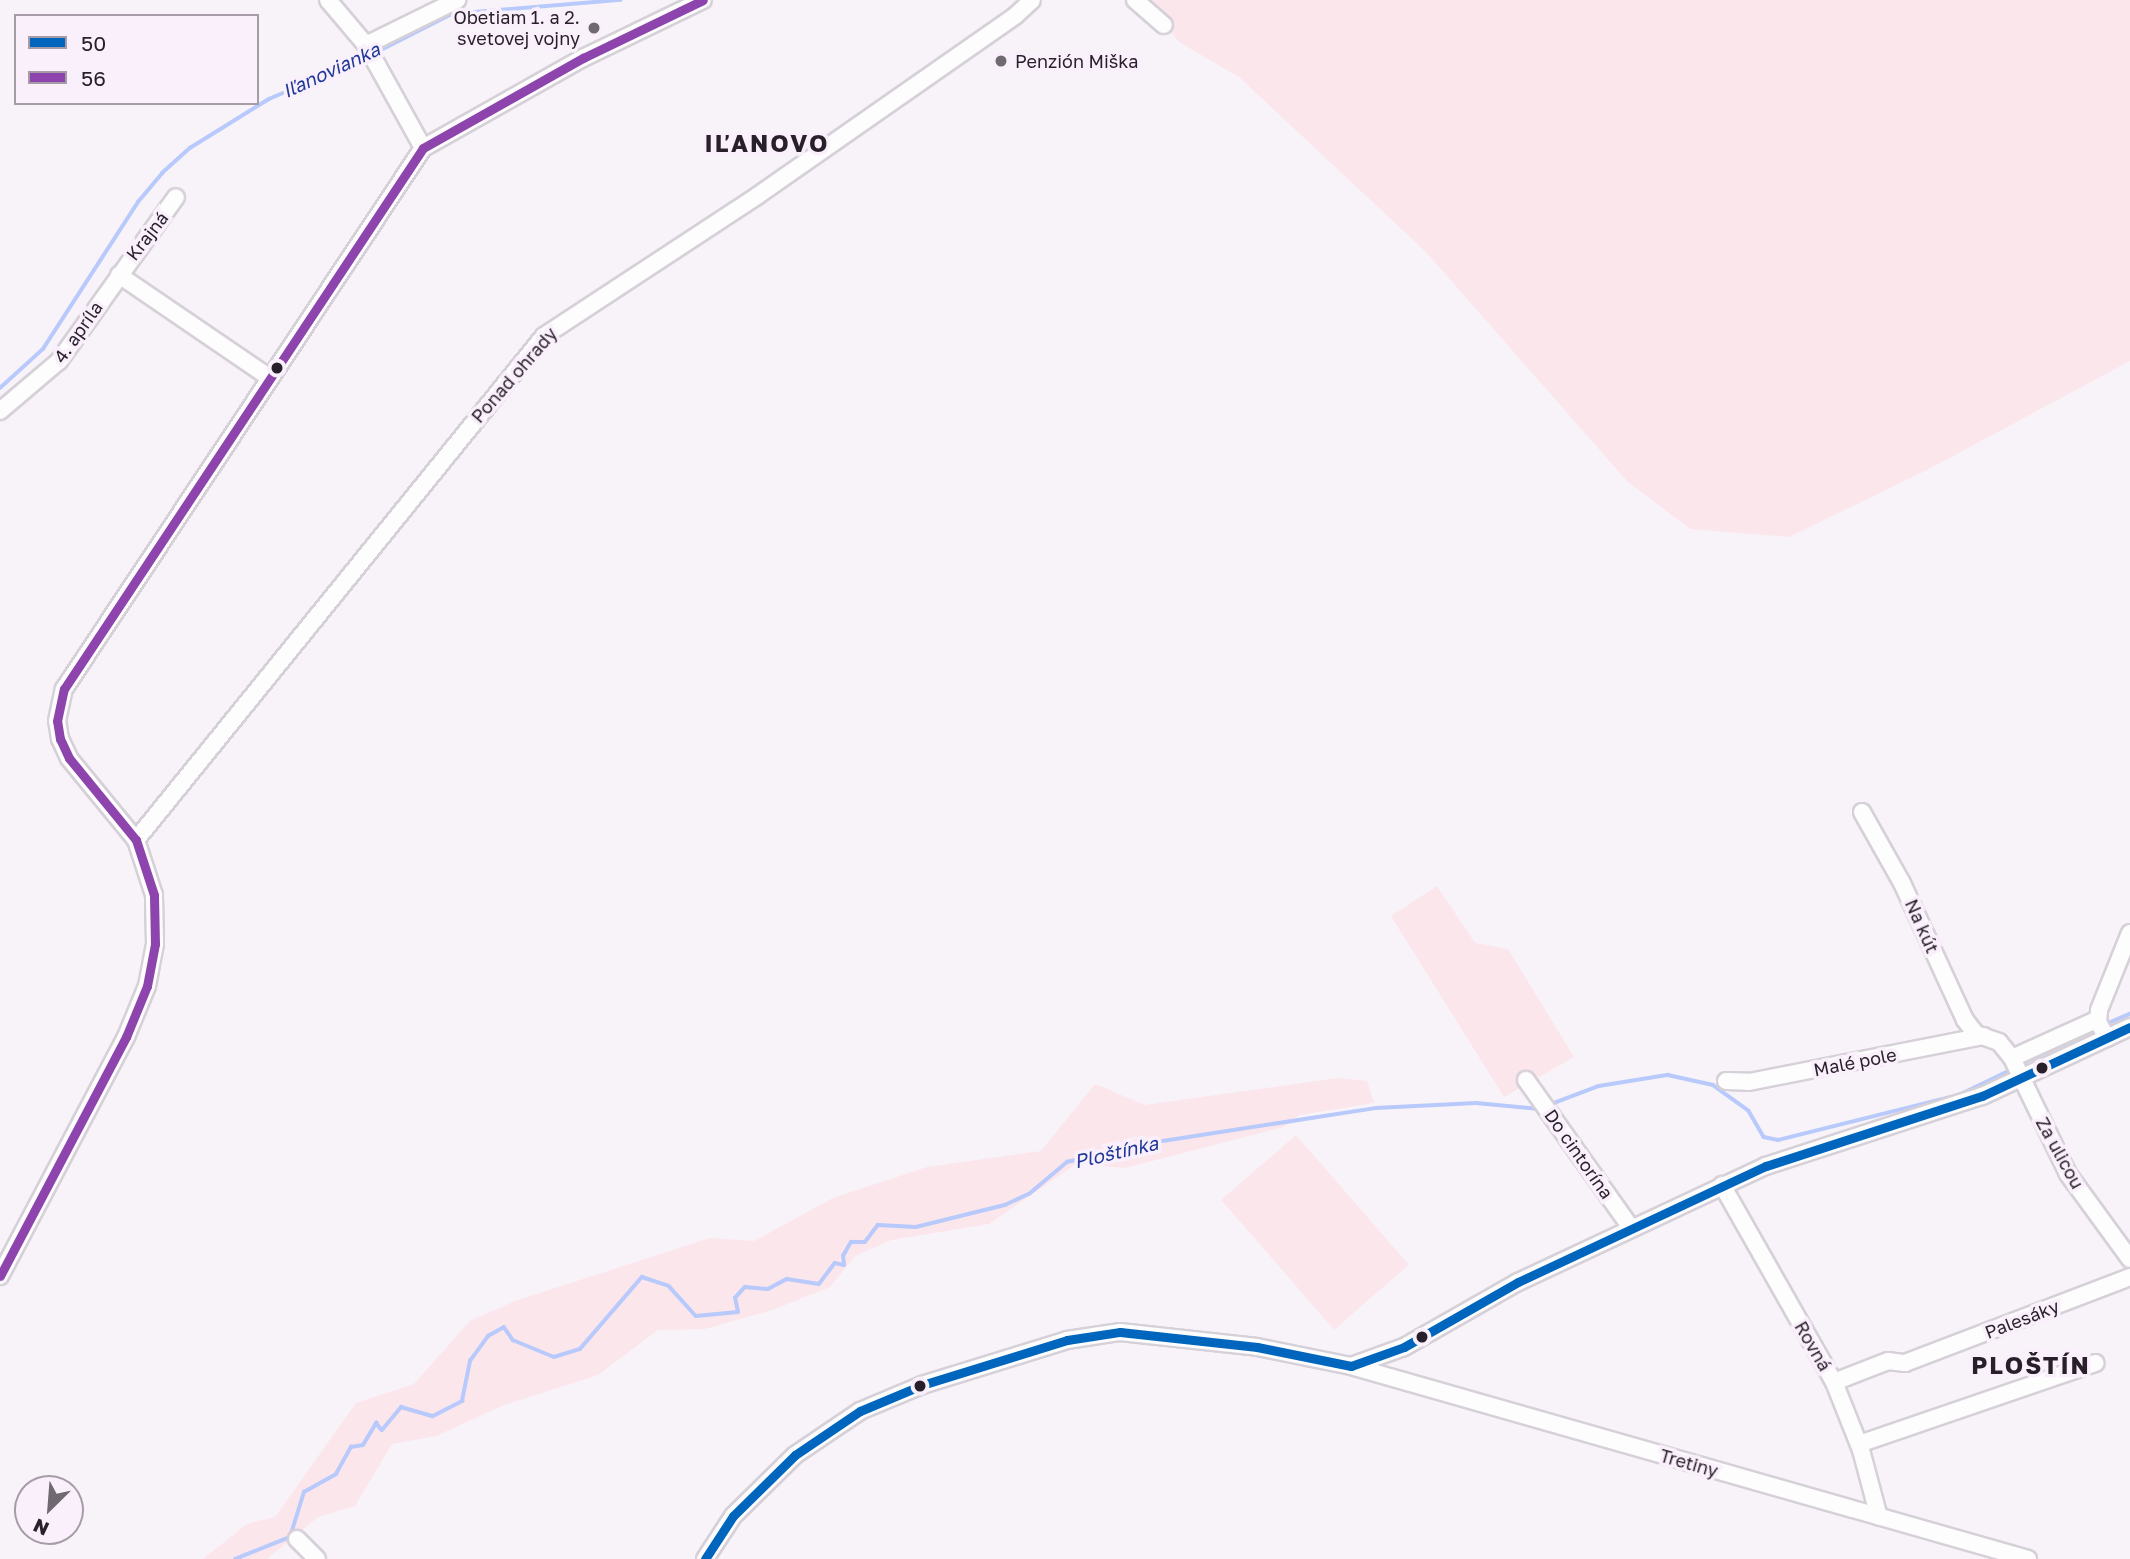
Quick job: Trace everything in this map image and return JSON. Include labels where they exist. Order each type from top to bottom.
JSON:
[{"type":"street","points":[[328,0],[369,51],[423,148]]},
{"type":"street","points":[[369,51],[457,0]]},
{"type":"street","points":[[0,1276],[126,1037],[147,986],[156,909],[151,879],[136,840],[69,758],[60,739],[59,704],[77,665],[423,148],[583,58],[703,0]]},
{"type":"street","name":"Ponad ohrady","points":[[136,840],[544,336],[757,196],[1015,16],[1032,0]]},
{"type":"street","points":[[1135,0],[1164,25]]},
{"type":"street","name":"Krajná","points":[[119,275],[176,197]]},
{"type":"street","points":[[119,275],[270,378]]},
{"type":"street","name":"4. apríla","points":[[0,411],[54,366],[119,275]]},
{"type":"street","name":"Na kút","points":[[1862,811],[1906,889],[1965,1020],[1972,1031],[1999,1042],[2017,1067]]},
{"type":"street","points":[[2017,1067],[2038,1070],[2101,1028],[2130,933]]},
{"type":"street","points":[[1351,1366],[1387,1353],[1631,1228],[1722,1185],[1766,1166],[1982,1096],[2017,1067],[2101,1028],[2130,1027]]},
{"type":"street","name":"Malé pole","points":[[1726,1081],[1749,1082],[1984,1036]]},
{"type":"street","name":"Za ulicou","points":[[2017,1067],[2068,1174],[2130,1259]]},
{"type":"street","name":"Do cintorína","points":[[1526,1080],[1631,1228]]},
{"type":"street","name":"Rovná","points":[[1722,1185],[1833,1382],[1858,1444],[1879,1517]]},
{"type":"street","name":"Palesáky","points":[[1833,1382],[1888,1361],[1905,1363],[2130,1276]]},
{"type":"street","name":"Tretiny","points":[[705,1559],[733,1516],[810,1444],[860,1412],[959,1372],[1067,1340],[1120,1332],[1257,1347],[1351,1366],[2028,1559]]},
{"type":"street","points":[[1858,1444],[2095,1363]]},
{"type":"street","points":[[297,1539],[317,1559]]},
{"type":"shaded area","points":[[1146,0],[2130,0],[2130,361],[1927,470],[1789,537],[1690,529],[1627,481],[1426,252],[1239,77],[1179,42]]},
{"type":"shaded area","points":[[1437,886],[1475,943],[1508,949],[1574,1057],[1504,1097],[1391,916]]},
{"type":"shaded area","points":[[1338,1078],[1367,1081],[1374,1103],[1300,1115],[1284,1127],[1125,1168],[1076,1164],[989,1224],[891,1240],[855,1256],[830,1287],[775,1309],[705,1329],[658,1330],[598,1375],[504,1405],[436,1436],[392,1444],[355,1506],[318,1517],[267,1559],[203,1559],[247,1524],[275,1517],[356,1403],[414,1384],[470,1321],[515,1301],[710,1238],[754,1241],[833,1198],[927,1167],[1041,1151],[1095,1084],[1145,1105]]},
{"type":"shaded area","points":[[1296,1135],[1409,1265],[1334,1330],[1221,1200]]},
{"type":"waterway","name":"Iľanovianka","points":[[377,52],[452,14],[620,0]]},
{"type":"waterway","name":"Iľanovianka","points":[[0,388],[43,349],[138,202],[162,173],[190,148],[269,99],[367,57]]},
{"type":"waterway","name":"Ploštínka","points":[[2106,1024],[2130,1014]]},
{"type":"waterway","name":"Ploštínka","points":[[2021,1064],[2096,1029]]},
{"type":"waterway","name":"Ploštínka","points":[[1549,1105],[1599,1086],[1668,1075],[1713,1085],[1749,1111],[1764,1137],[1778,1140],[1959,1095],[2011,1070]]},
{"type":"waterway","name":"Ploštínka","points":[[235,1559],[290,1537],[304,1492],[336,1474],[351,1447],[363,1445],[376,1423],[382,1430],[401,1407],[433,1416],[462,1401],[470,1361],[488,1336],[504,1327],[513,1340],[554,1357],[580,1349],[642,1277],[669,1286],[696,1316],[738,1312],[735,1298],[745,1287],[768,1289],[787,1279],[819,1284],[835,1263],[844,1265],[843,1256],[851,1242],[865,1242],[878,1225],[916,1227],[1005,1205],[1029,1194],[1067,1162],[1150,1143],[1376,1108],[1476,1103],[1539,1109]]},
{"type":"transit line","name":"56","points":[[0,1276],[126,1037],[147,986],[155,944],[154,895],[136,840],[69,758],[60,739],[57,721],[64,689],[423,148],[583,58],[703,0]]},
{"type":"transit line","name":"50","points":[[705,1559],[733,1516],[795,1455],[860,1411],[922,1385],[1067,1340],[1120,1332],[1257,1347],[1351,1366],[1404,1347],[1518,1282],[1766,1166],[1982,1096],[2130,1027]]},
{"type":"place","name":"Obetiam 1. a 2. svetovej vojny","points":[[594,28]]},
{"type":"place","name":"Penzión Miška","points":[[1001,61]]},
{"type":"district","name":"IĽANOVO","points":[[767,143]]},
{"type":"district","name":"PLOŠTÍN","points":[[2031,1365]]}]
